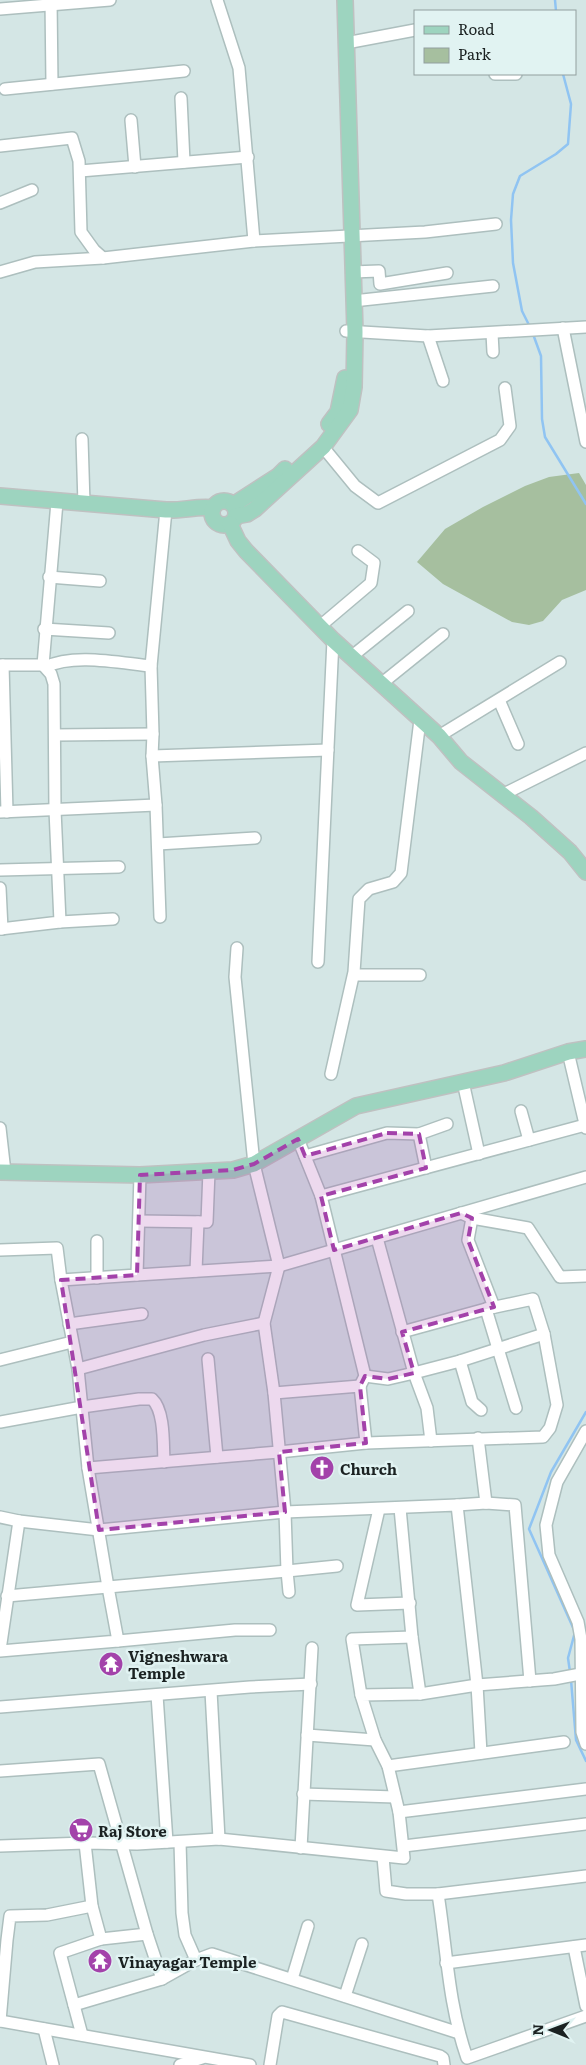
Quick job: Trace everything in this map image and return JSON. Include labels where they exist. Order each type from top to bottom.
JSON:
[{"type":"main road","points":[[213,513],[219,524],[233,515],[278,476],[322,433],[338,412],[345,383],[353,300],[348,237],[337,0]]},
{"type":"main road","points":[[233,515],[248,514],[255,510],[323,447],[350,410],[354,387],[350,332],[345,0]]},
{"type":"main road","points":[[0,496],[57,502],[182,510],[203,519],[213,513],[220,501],[229,501],[238,541],[319,627],[439,736],[461,762],[531,817],[583,865]]},
{"type":"main road","points":[[3,1172],[140,1176],[233,1170],[254,1164],[356,1106],[512,1070],[568,1052],[586,1049]]},
{"type":"street","points":[[0,10],[51,2],[110,0]]},
{"type":"street","points":[[217,0],[239,68],[254,240]]},
{"type":"street","points":[[51,2],[52,84]]},
{"type":"street","points":[[346,43],[414,30]]},
{"type":"street","points":[[5,88],[184,71]]},
{"type":"street","points":[[181,98],[184,162]]},
{"type":"street","points":[[131,120],[135,166]]},
{"type":"street","points":[[0,146],[72,138],[80,171],[81,232],[94,250],[103,258]]},
{"type":"street","points":[[80,171],[248,157]]},
{"type":"street","points":[[0,203],[32,190]]},
{"type":"street","points":[[0,272],[35,262],[103,258],[254,240],[425,232],[496,224]]},
{"type":"street","points":[[352,272],[379,270],[380,284],[447,273]]},
{"type":"street","points":[[353,300],[493,286]]},
{"type":"street","points":[[350,332],[428,336],[586,327]]},
{"type":"street","points":[[562,328],[586,442]]},
{"type":"street","points":[[492,333],[493,352]]},
{"type":"street","points":[[428,336],[443,381]]},
{"type":"street","points":[[323,447],[355,486],[378,503],[500,440],[510,426],[505,388]]},
{"type":"street","points":[[82,439],[84,504]]},
{"type":"street","points":[[57,502],[44,628],[44,666],[51,674],[54,684],[55,810],[60,922]]},
{"type":"street","points":[[160,917],[158,844],[152,756],[150,666],[166,510]]},
{"type":"street","points":[[319,627],[371,583],[374,563],[358,551]]},
{"type":"street","points":[[49,577],[100,581]]},
{"type":"street","points":[[351,657],[408,612]]},
{"type":"street","points":[[44,628],[109,633]]},
{"type":"street","points":[[381,684],[443,634]]},
{"type":"street","points":[[318,962],[333,640]]},
{"type":"street","points":[[150,666],[92,661],[57,662],[44,666],[1,665],[3,812],[156,805]]},
{"type":"street","points":[[439,736],[560,662]]},
{"type":"street","points":[[499,700],[518,744]]},
{"type":"street","points":[[331,1074],[354,975],[359,899],[369,889],[394,882],[401,873],[420,720]]},
{"type":"street","points":[[55,735],[153,734]]},
{"type":"street","points":[[152,756],[328,750]]},
{"type":"street","points":[[502,795],[585,756]]},
{"type":"street","points":[[158,844],[255,838]]},
{"type":"street","points":[[0,870],[119,868]]},
{"type":"street","points":[[0,888],[1,929],[60,922],[113,919]]},
{"type":"street","points":[[237,948],[235,977],[254,1164],[279,1266],[264,1322],[274,1393],[285,1512],[288,1592]]},
{"type":"street","points":[[354,975],[420,975]]},
{"type":"street","points":[[321,1196],[586,1126],[583,1100],[568,1052]]},
{"type":"street","points":[[463,1082],[479,1154]]},
{"type":"street","points":[[521,1111],[529,1140]]},
{"type":"street","points":[[305,1156],[388,1133],[418,1134],[447,1124]]},
{"type":"street","points":[[0,1128],[3,1172]]},
{"type":"street","points":[[418,1134],[426,1168]]},
{"type":"street","points":[[298,1139],[321,1196],[334,1250],[362,1381],[366,1442]]},
{"type":"street","points":[[139,1221],[207,1222],[209,1171]]},
{"type":"street","points":[[137,1275],[140,1176]]},
{"type":"street","points":[[61,1280],[279,1266],[466,1215],[586,1177]]},
{"type":"street","points":[[466,1215],[528,1228],[560,1277],[586,1276]]},
{"type":"street","points":[[466,1215],[468,1240],[490,1308],[498,1350],[516,1408]]},
{"type":"street","points":[[196,1271],[198,1222]]},
{"type":"street","points":[[377,1238],[414,1373],[427,1408],[431,1441]]},
{"type":"street","points":[[97,1241],[97,1278]]},
{"type":"street","points":[[0,1250],[57,1248],[61,1280],[78,1369],[88,1468],[118,1641]]},
{"type":"street","points":[[88,1468],[279,1452],[366,1442],[543,1437],[550,1428],[558,1405],[544,1334],[533,1299],[490,1308],[402,1332]]},
{"type":"street","points":[[69,1324],[142,1314]]},
{"type":"street","points":[[78,1369],[204,1335],[264,1322]]},
{"type":"street","points":[[274,1393],[388,1379],[460,1361],[544,1334]]},
{"type":"street","points":[[0,1360],[72,1342]]},
{"type":"street","points":[[208,1359],[217,1457]]},
{"type":"street","points":[[460,1361],[472,1402],[482,1410]]},
{"type":"street","points":[[0,1422],[82,1407],[152,1399],[160,1413],[164,1462]]},
{"type":"street","points":[[586,1431],[558,1482],[546,1525],[549,1555],[578,1622],[584,1673],[580,1689],[582,1732],[586,1744]]},
{"type":"street","points":[[478,1438],[486,1503]]},
{"type":"street","points":[[0,1518],[99,1530],[285,1512],[486,1503],[515,1504],[530,1681]]},
{"type":"street","points":[[457,1505],[477,1685],[481,1753]]},
{"type":"street","points":[[400,1508],[412,1637],[420,1694]]},
{"type":"street","points":[[378,1509],[357,1606],[410,1603]]},
{"type":"street","points":[[20,1521],[0,1651],[235,1630],[270,1630]]},
{"type":"street","points":[[7,1596],[337,1566]]},
{"type":"street","points":[[0,1846],[85,1843],[137,1844],[219,1839],[404,1858],[399,1812],[388,1766],[375,1740],[361,1695],[352,1639],[412,1637]]},
{"type":"street","points":[[302,1848],[303,1794],[312,1648]]},
{"type":"street","points":[[361,1695],[420,1694],[477,1685],[554,1679],[584,1673]]},
{"type":"street","points":[[0,1707],[311,1684]]},
{"type":"street","points":[[212,1691],[219,1839]]},
{"type":"street","points":[[158,1696],[167,1842]]},
{"type":"street","points":[[307,1735],[375,1740]]},
{"type":"street","points":[[388,1766],[564,1742]]},
{"type":"street","points":[[0,1771],[98,1764],[147,1934],[162,1979]]},
{"type":"street","points":[[399,1812],[586,1789]]},
{"type":"street","points":[[303,1794],[395,1797]]},
{"type":"street","points":[[404,1846],[586,1824]]},
{"type":"street","points":[[180,1842],[182,1913],[185,1935],[196,1960]]},
{"type":"street","points":[[85,1843],[92,1906],[101,1939]]},
{"type":"street","points":[[383,1857],[386,1891],[406,1894],[438,1894],[586,1876]]},
{"type":"street","points":[[438,1894],[445,1936],[450,1994],[458,2033],[468,2061],[586,2016]]},
{"type":"street","points":[[92,1906],[47,1915],[10,1916],[3,1940],[0,2021],[82,2035],[204,2061],[250,2065]]},
{"type":"street","points":[[292,1979],[308,1926]]},
{"type":"street","points":[[82,2035],[60,1953],[101,1939],[147,1934]]},
{"type":"street","points":[[345,1996],[362,1944]]},
{"type":"street","points":[[446,1963],[586,1945]]},
{"type":"street","points":[[574,1947],[586,2006]]},
{"type":"street","points":[[74,2005],[162,1979],[196,1960],[212,1954],[458,2033]]},
{"type":"street","points":[[270,2065],[278,2016],[282,2012],[440,2056],[443,2058],[444,2065]]},
{"type":"street","points":[[44,2029],[53,2065]]},
{"type":"street","points":[[180,2065],[204,2061]]},
{"type":"highlighted area","points":[[387,1133],[419,1134],[426,1168],[321,1196],[334,1250],[461,1213],[472,1218],[468,1240],[494,1307],[402,1332],[414,1373],[388,1379],[365,1376],[360,1386],[366,1443],[279,1452],[285,1512],[99,1530],[61,1280],[137,1275],[140,1175],[233,1170],[254,1164],[298,1139],[305,1156]]},
{"type":"green space","points":[[579,473],[586,485],[586,590],[562,600],[543,621],[529,625],[512,622],[443,584],[417,562],[445,529],[483,507],[525,486],[549,477]]},
{"type":"waterway","points":[[555,0],[556,10]]},
{"type":"waterway","points":[[530,327],[522,311],[513,263],[511,220],[513,194],[520,176],[556,154],[568,144],[571,104],[563,75]]},
{"type":"waterway","points":[[533,334],[541,356],[542,419],[545,437],[586,504]]},
{"type":"waterway","points":[[570,1672],[568,1658],[575,1632],[529,1529],[551,1472],[586,1412]]},
{"type":"waterway","points":[[571,1680],[576,1740],[586,1761]]},
{"type":"place","name":"Church","points":[[322,1468]]},
{"type":"place","name":"Vigneshwara Temple","points":[[111,1664]]},
{"type":"place","name":"Raj Store","points":[[81,1830]]},
{"type":"place","name":"Vinayagar Temple","points":[[100,1961]]}]
